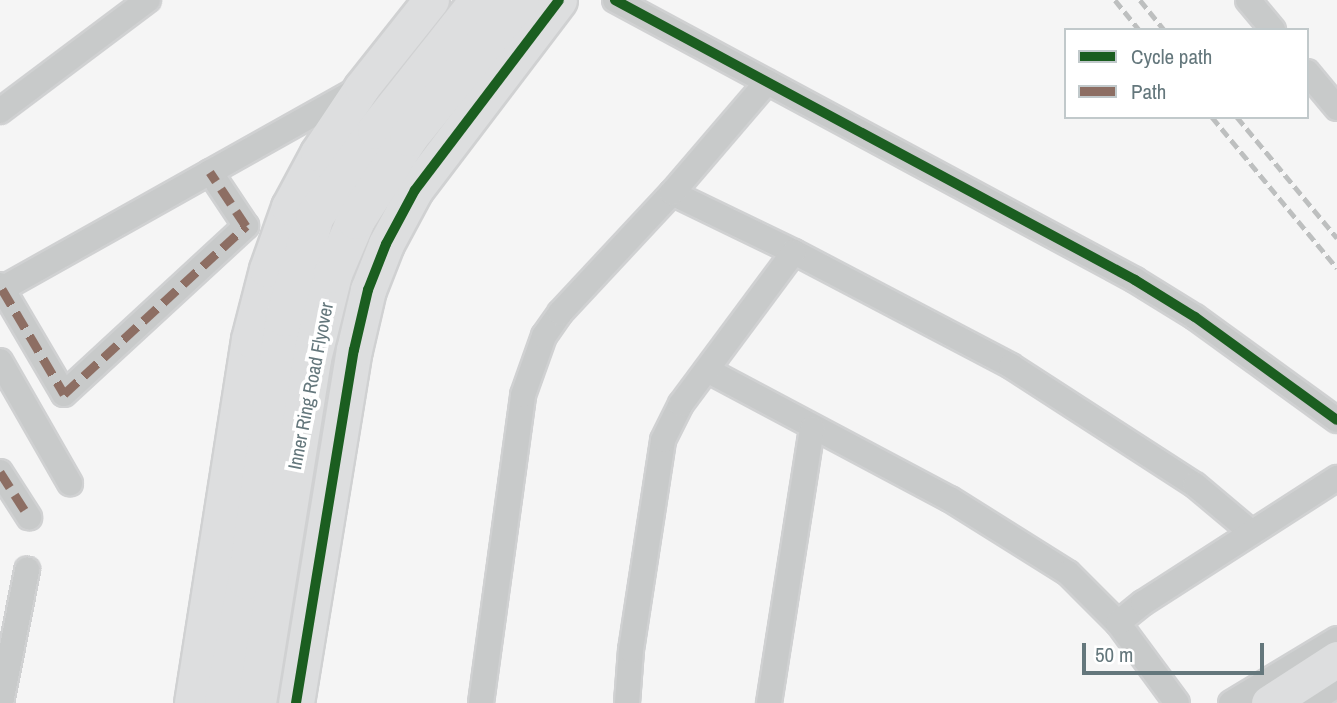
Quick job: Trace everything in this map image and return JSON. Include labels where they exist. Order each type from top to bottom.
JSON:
[{"type":"highway","name":"Inner Ring Road Flyover","points":[[224,703],[247,580],[285,317],[315,216],[377,130],[480,0]]},
{"type":"highway","name":"Inner Ring Road Flyover","points":[[257,703],[312,359],[334,274],[356,220],[410,137],[520,0]]},
{"type":"street","points":[[0,111],[148,0]]},
{"type":"street","points":[[192,703],[249,339],[267,269],[289,207],[318,153],[362,87],[431,0]]},
{"type":"street","points":[[296,703],[354,350],[368,290],[386,244],[415,190],[559,0]]},
{"type":"street","points":[[615,0],[1135,280],[1195,317],[1337,420]]},
{"type":"street","points":[[1248,0],[1271,28]]},
{"type":"street","points":[[1309,74],[1337,108]]},
{"type":"street","points":[[481,703],[523,395],[532,362],[544,336],[560,313],[672,193],[767,82]]},
{"type":"street","points":[[210,172],[246,226],[64,394],[1,288],[362,87]]},
{"type":"street","points":[[672,193],[794,252],[1011,366],[1195,485],[1251,532]]},
{"type":"street","points":[[628,703],[631,650],[657,461],[670,422],[794,252]]},
{"type":"street","points":[[0,361],[70,483]]},
{"type":"street","points":[[707,370],[950,499],[1068,573],[1118,623],[1177,703]]},
{"type":"street","points":[[769,703],[812,428]]},
{"type":"street","points":[[0,472],[29,517]]},
{"type":"street","points":[[1118,623],[1143,603],[1337,478]]},
{"type":"street","points":[[1,703],[27,570]]},
{"type":"street","points":[[1231,703],[1337,639]]},
{"type":"street","points":[[1269,703],[1337,659]]},
{"type":"street","points":[[1310,703],[1337,685]]},
{"type":"railway","points":[[1115,0],[1137,28]]},
{"type":"railway","points":[[1140,0],[1162,28]]},
{"type":"railway","points":[[1214,119],[1337,268]]},
{"type":"railway","points":[[1239,119],[1337,238]]},
{"type":"marked path","points":[[2,289],[64,394],[246,226],[210,172]]},
{"type":"marked path","points":[[0,472],[29,517]]},
{"type":"cycle path","points":[[296,703],[354,350],[368,290],[386,244],[415,190],[559,0]]},
{"type":"cycle path","points":[[615,0],[1135,280],[1195,317],[1337,420]]}]
